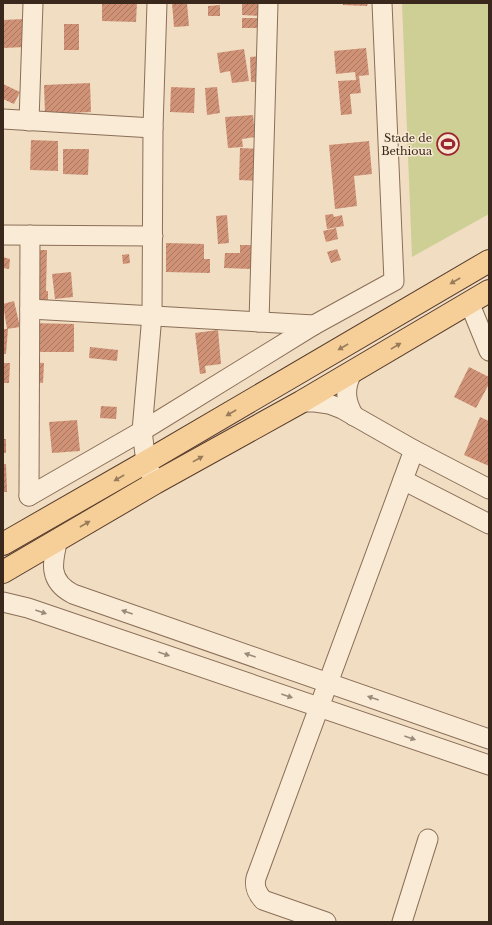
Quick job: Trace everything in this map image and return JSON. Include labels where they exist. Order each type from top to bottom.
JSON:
[{"type":"main road","points":[[3,544],[489,262]]},
{"type":"main road","points":[[3,572],[155,483],[352,373],[489,291]]},
{"type":"street","points":[[29,121],[33,3]]},
{"type":"street","points":[[155,483],[146,462],[142,431],[152,315],[153,128],[157,3]]},
{"type":"street","points":[[259,322],[268,3]]},
{"type":"street","points":[[30,235],[29,496],[142,431],[314,324],[394,281],[382,3]]},
{"type":"street","points":[[3,119],[153,128]]},
{"type":"street","points":[[3,235],[153,236]]},
{"type":"street","points":[[469,302],[489,350]]},
{"type":"street","points":[[30,309],[314,324]]},
{"type":"street","points":[[352,373],[348,381],[346,395],[349,408],[354,416]]},
{"type":"street","points":[[301,402],[329,404],[342,409],[414,450],[489,489]]},
{"type":"street","points":[[326,922],[263,900],[257,892],[255,883],[414,450]]},
{"type":"street","points":[[402,480],[489,524]]},
{"type":"street","points":[[58,539],[53,559],[55,576],[59,584],[73,594],[489,739]]},
{"type":"street","points":[[3,602],[28,608],[489,765]]},
{"type":"street","points":[[402,922],[428,839]]},
{"type":"green space","name":"Stade de Bethioua","points":[[402,3],[489,3],[489,214],[412,257]]},
{"type":"building","points":[[102,3],[137,3],[136,22],[102,21]]},
{"type":"building","points":[[172,3],[187,3],[189,26],[174,27]]},
{"type":"building","points":[[242,3],[262,3],[261,16],[242,15]]},
{"type":"building","points":[[343,3],[368,3],[367,6],[343,5]]},
{"type":"building","points":[[220,5],[220,16],[208,16],[208,6]]},
{"type":"building","points":[[242,18],[263,18],[263,28],[242,28]]},
{"type":"building","points":[[24,19],[25,47],[3,48],[3,20]]},
{"type":"building","points":[[64,24],[79,24],[79,50],[64,50]]},
{"type":"building","points":[[366,48],[369,75],[359,76],[361,93],[350,94],[352,114],[341,115],[338,81],[356,80],[355,72],[336,74],[334,51]]},
{"type":"building","points":[[244,49],[249,81],[232,83],[230,71],[220,73],[217,53]]},
{"type":"building","points":[[265,56],[266,81],[251,82],[250,57]]},
{"type":"building","points":[[90,83],[91,112],[45,114],[44,85]]},
{"type":"building","points":[[3,84],[20,92],[14,104],[3,99]]},
{"type":"building","points":[[171,87],[195,88],[194,113],[170,112]]},
{"type":"building","points":[[217,87],[220,113],[207,115],[205,88]]},
{"type":"building","points":[[253,115],[255,137],[242,139],[243,147],[228,148],[225,117]]},
{"type":"building","points":[[31,140],[58,141],[58,171],[30,170]]},
{"type":"building","points":[[369,141],[372,174],[354,176],[357,206],[335,209],[329,145]]},
{"type":"building","points":[[240,148],[264,149],[262,181],[239,180]]},
{"type":"building","points":[[63,149],[89,149],[88,175],[63,174]]},
{"type":"building","points":[[333,214],[334,217],[342,215],[344,226],[327,229],[325,215]]},
{"type":"building","points":[[227,215],[229,243],[218,244],[216,216]]},
{"type":"building","points":[[336,228],[338,239],[326,242],[323,231]]},
{"type":"building","points":[[166,243],[204,244],[204,259],[210,259],[210,273],[166,272]]},
{"type":"building","points":[[240,245],[252,245],[251,269],[224,268],[225,253],[240,253]]},
{"type":"building","points":[[337,249],[341,260],[331,263],[327,252]]},
{"type":"building","points":[[35,250],[47,250],[46,291],[48,291],[48,303],[34,303]]},
{"type":"building","points":[[129,254],[130,263],[123,264],[122,255]]},
{"type":"building","points":[[3,257],[10,259],[9,269],[3,268]]},
{"type":"building","points":[[71,272],[73,297],[55,299],[52,274]]},
{"type":"building","points":[[14,301],[20,327],[7,329],[3,304]]},
{"type":"building","points":[[30,323],[74,324],[74,352],[30,352]]},
{"type":"building","points":[[3,329],[8,329],[6,354],[3,354]]},
{"type":"building","points":[[218,330],[221,364],[205,366],[206,373],[200,374],[195,333]]},
{"type":"building","points":[[90,347],[118,350],[117,361],[89,358]]},
{"type":"building","points":[[28,362],[44,363],[43,383],[27,381]]},
{"type":"building","points":[[3,363],[10,363],[9,383],[3,383]]},
{"type":"building","points":[[469,367],[489,377],[489,384],[476,408],[454,397]]},
{"type":"building","points":[[101,406],[117,407],[116,419],[100,418]]},
{"type":"building","points":[[480,417],[489,421],[489,466],[464,455]]},
{"type":"building","points":[[77,420],[80,451],[52,453],[49,422]]},
{"type":"building","points":[[3,439],[6,439],[6,453],[3,453]]},
{"type":"building","points":[[3,464],[6,464],[7,492],[3,492]]},
{"type":"place","name":"Stade de Bethioua","points":[[448,144]]}]
